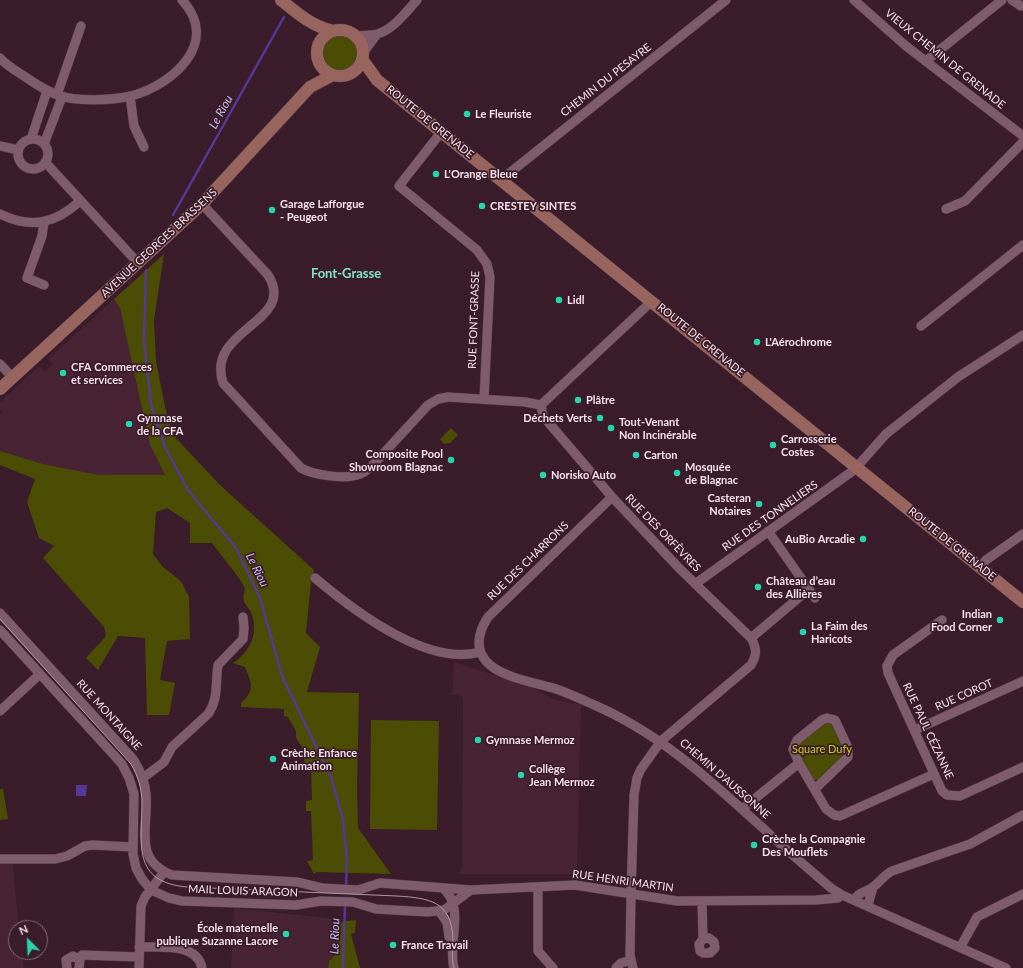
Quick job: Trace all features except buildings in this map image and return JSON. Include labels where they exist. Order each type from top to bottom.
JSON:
[{"type":"main road","points":[[281,0],[306,20],[322,29],[346,31],[355,36],[360,44],[362,56],[378,80]]},
{"type":"main road","points":[[306,20],[312,29],[318,45]]},
{"type":"main road","points":[[333,31],[324,36],[318,45],[318,62],[324,70],[333,75],[342,76],[350,74],[378,80]]},
{"type":"main road","points":[[350,74],[357,68],[362,56]]},
{"type":"main road","name":"AVENUE GEORGES BRASSENS","points":[[310,87],[318,62]]},
{"type":"main road","name":"AVENUE GEORGES BRASSENS","points":[[0,389],[202,204],[310,87],[333,75]]},
{"type":"main road","name":"ROUTE DE GRENADE","points":[[378,80],[1023,602]]},
{"type":"street","points":[[0,58],[15,70],[47,91],[60,96],[92,99],[130,96],[146,91],[162,81],[185,63],[196,42],[197,29],[189,9],[182,0]]},
{"type":"street","points":[[362,56],[377,34],[394,24],[417,0]]},
{"type":"street","name":"CHEMIN DU PESAYRE","points":[[502,179],[726,0]]},
{"type":"street","name":"VIEUX CHEMIN DE GRENADE","points":[[854,0],[926,61],[1023,136]]},
{"type":"street","points":[[926,61],[1002,0]]},
{"type":"street","points":[[1012,0],[1021,6]]},
{"type":"street","points":[[44,144],[81,26]]},
{"type":"street","points":[[355,36],[377,34]]},
{"type":"street","points":[[31,139],[47,91]]},
{"type":"street","points":[[130,96],[134,126],[144,147]]},
{"type":"street","name":"RUE FONT-GRASSE","points":[[442,131],[399,186],[477,250],[487,264],[490,278],[484,399]]},
{"type":"street","points":[[31,139],[41,141],[44,144],[48,156],[45,162],[36,168],[30,168],[20,162],[18,150],[25,141],[31,139]]},
{"type":"street","points":[[946,209],[965,201],[1023,142]]},
{"type":"street","points":[[0,146],[18,150]]},
{"type":"street","points":[[45,162],[138,263]]},
{"type":"street","points":[[0,214],[16,220],[44,222],[62,216],[80,201]]},
{"type":"street","points":[[202,204],[268,275],[274,289],[274,299],[268,310],[230,345],[224,354],[220,369],[223,384],[301,468],[314,474],[349,476],[360,474],[371,467],[428,405],[438,399],[448,397],[484,399],[525,402],[541,405],[652,301]]},
{"type":"street","points":[[44,222],[42,236],[27,278],[44,285]]},
{"type":"street","points":[[921,326],[1023,245]]},
{"type":"street","name":"RUE DES TONNELIERS","points":[[695,584],[857,467],[892,429],[958,377],[1002,350],[1023,335]]},
{"type":"street","points":[[0,364],[13,378]]},
{"type":"street","name":"RUE DES ORFÈVRES","points":[[541,405],[543,416],[612,497],[695,584],[751,638]]},
{"type":"street","name":"RUE DES CHARRONS","points":[[480,652],[479,634],[488,617],[612,497]]},
{"type":"street","points":[[768,531],[815,598]]},
{"type":"street","points":[[980,567],[986,560],[1023,534]]},
{"type":"street","points":[[315,578],[359,614],[416,644],[451,655],[480,652]]},
{"type":"street","points":[[616,968],[621,963],[632,964],[631,894],[634,787],[641,769],[661,741],[751,666],[755,659],[756,651],[751,638],[808,589]]},
{"type":"street","name":"RUE MONTAIGNE","points":[[0,613],[129,754],[143,778],[146,799],[146,847],[152,862],[164,872]]},
{"type":"street","points":[[143,778],[164,762],[172,747],[213,708],[217,695],[218,665],[243,639],[243,617]]},
{"type":"street","name":"RUE PAUL CÉZANNE","points":[[942,620],[893,655],[887,666],[888,673],[942,791],[947,795],[954,797],[960,796],[1023,767]]},
{"type":"street","name":"RUE MONTAIGNE","points":[[0,630],[118,759],[127,774],[134,794],[132,847],[136,868],[142,879],[151,890]]},
{"type":"street","name":"CHEMIN D'AUSSONNE","points":[[480,652],[487,662],[506,674],[560,690],[594,704],[661,741],[692,765],[831,888],[842,895],[868,905],[1006,968]]},
{"type":"street","points":[[0,711],[40,674]]},
{"type":"street","name":"RUE COROT","points":[[915,730],[1023,681]]},
{"type":"street","points":[[815,789],[848,757],[848,748],[835,720],[827,718],[822,720],[797,740],[793,749],[799,763],[826,809],[834,815],[840,816],[934,774]]},
{"type":"street","points":[[742,809],[799,763]]},
{"type":"street","points":[[854,899],[856,895],[873,887],[884,874],[970,844],[1023,815]]},
{"type":"street","points":[[0,859],[55,859],[67,856],[85,846],[93,845],[132,847]]},
{"type":"street","points":[[139,968],[142,906],[164,872]]},
{"type":"street","name":"MAIL LOUIS ARAGON","points":[[164,872],[179,876],[297,882],[322,888],[358,890],[378,883],[471,890]]},
{"type":"street","name":"RUE HENRI MARTIN","points":[[471,890],[575,885],[663,900],[702,901],[820,900],[838,898],[842,895]]},
{"type":"street","points":[[538,887],[538,951],[553,968]]},
{"type":"street","points":[[868,905],[873,887]]},
{"type":"street","points":[[443,888],[452,902],[455,913],[453,938],[454,968]]},
{"type":"street","points":[[820,900],[831,888]]},
{"type":"street","name":"MAIL LOUIS ARAGON","points":[[151,890],[169,898],[182,901],[296,905],[322,901],[353,902],[376,909],[439,911]]},
{"type":"street","points":[[450,968],[448,928],[444,917],[439,911],[444,910],[452,902],[471,890]]},
{"type":"street","points":[[960,946],[977,917],[1023,894]]},
{"type":"street","points":[[702,901],[702,938]]},
{"type":"street","points":[[139,947],[188,950],[198,957],[202,968]]},
{"type":"street","points":[[79,958],[82,955],[139,957]]},
{"type":"street","points":[[68,968],[66,963],[68,958],[73,956],[79,958]]},
{"type":"street","points":[[79,958],[81,963],[79,968]]},
{"type":"shaded area","points":[[114,299],[120,308],[150,445],[165,475],[99,475],[43,464],[0,451],[0,415],[3,412],[0,409],[0,402],[39,366],[45,372],[53,364],[48,359]]},
{"type":"shaded area","name":"Collège Jean Mermoz","points":[[454,662],[529,686],[553,699],[581,705],[577,874],[459,874],[462,866],[463,705],[462,696],[452,695]]},
{"type":"shaded area","points":[[76,785],[87,785],[86,796],[76,796]]},
{"type":"shaded area","points":[[0,859],[12,859],[18,920],[8,920],[8,960],[23,960],[24,968],[0,968]]},
{"type":"shaded area","name":"École maternelle publique Suzanne Lacore","points":[[234,908],[336,919],[339,922],[338,952],[329,961],[328,968],[231,968]]},
{"type":"green space","points":[[343,36],[352,41],[356,46],[356,60],[352,65],[347,69],[337,70],[333,69],[324,60],[323,50],[324,46],[333,37]]},
{"type":"green space","points":[[164,254],[154,320],[156,361],[165,407],[173,435],[220,485],[314,570],[311,581],[306,633],[320,647],[307,692],[359,693],[357,790],[358,828],[391,874],[316,872],[314,874],[307,861],[313,860],[311,811],[306,811],[306,801],[312,800],[311,764],[305,764],[302,747],[296,738],[296,731],[288,717],[284,716],[284,709],[241,707],[241,703],[249,694],[251,686],[245,667],[233,663],[245,653],[249,647],[254,634],[253,619],[251,612],[244,601],[243,583],[212,543],[190,543],[190,523],[167,508],[156,512],[153,554],[163,567],[181,581],[189,597],[190,639],[167,641],[160,680],[175,683],[169,715],[147,715],[145,638],[118,636],[98,670],[86,658],[106,636],[104,627],[43,558],[54,546],[39,538],[27,502],[35,479],[0,465],[0,451],[43,464],[99,475],[165,475],[150,445],[120,308],[114,299]]},
{"type":"green space","points":[[451,428],[458,435],[450,443],[444,444],[440,439]]},
{"type":"green space","points":[[371,720],[439,721],[437,830],[370,829]]},
{"type":"green space","name":"Square Dufy","points":[[822,722],[832,723],[846,751],[843,758],[821,780],[813,780],[797,753],[797,744]]},
{"type":"green space","points":[[0,789],[3,789],[8,819],[0,820]]},
{"type":"green space","points":[[356,920],[355,933],[351,934],[360,968],[328,968],[329,961],[338,952],[339,922]]},
{"type":"waterway","name":"Le Riou","points":[[173,215],[284,17]]},
{"type":"waterway","name":"Le Riou","points":[[146,270],[144,341],[151,404],[165,447],[188,490],[236,548],[260,598],[282,676],[331,777],[343,820],[347,859],[346,887]]},
{"type":"waterway","name":"Le Riou","points":[[343,968],[345,905]]},
{"type":"tram line","points":[[0,619],[131,764],[138,778],[141,793],[141,846],[148,869],[156,877],[169,884],[187,887],[397,896],[419,898],[429,901],[437,904],[443,909],[452,927],[452,958],[454,968]]},
{"type":"place","name":"Le Fleuriste","points":[[467,114]]},
{"type":"place","name":"L'Orange Bleue","points":[[436,174]]},
{"type":"place","name":"CRESTEY SINTES","points":[[482,206]]},
{"type":"place","name":"Garage Lafforgue - Peugeot","points":[[272,210]]},
{"type":"place","name":"Lidl","points":[[559,300]]},
{"type":"place","name":"L'Aérochrome","points":[[757,342]]},
{"type":"place","name":"CFA Commerces et services","points":[[63,373]]},
{"type":"place","name":"Plâtre","points":[[578,400]]},
{"type":"place","name":"Déchets Verts","points":[[600,418]]},
{"type":"place","name":"Gymnase de la CFA","points":[[129,424]]},
{"type":"place","name":"Tout-Venant Non Incinérable","points":[[611,428]]},
{"type":"place","name":"Carrosserie Costes","points":[[773,445]]},
{"type":"place","name":"Carton","points":[[636,455]]},
{"type":"place","name":"Composite Pool Showroom Blagnac","points":[[451,460]]},
{"type":"place","name":"Mosquée de Blagnac","points":[[677,473]]},
{"type":"place","name":"Norisko Auto","points":[[543,475]]},
{"type":"place","name":"Casteran Notaires","points":[[759,504]]},
{"type":"place","name":"AuBio Arcadie","points":[[863,539]]},
{"type":"place","name":"Château d’eau des Allières","points":[[758,587]]},
{"type":"place","name":"Indian Food Corner","points":[[1000,620]]},
{"type":"place","name":"La Faim des Haricots","points":[[803,632]]},
{"type":"place","name":"Gymnase Mermoz","points":[[478,740]]},
{"type":"place","name":"Crèche Enfance Animation","points":[[273,759]]},
{"type":"place","name":"Collège Jean Mermoz","points":[[521,775]]},
{"type":"place","name":"Crèche la Compagnie Des Mouflets","points":[[754,845]]},
{"type":"place","name":"École maternelle publique Suzanne Lacore","points":[[286,934]]},
{"type":"place","name":"France Travail","points":[[393,945]]},
{"type":"district","name":"Font-Grasse","points":[[346,274]]}]
